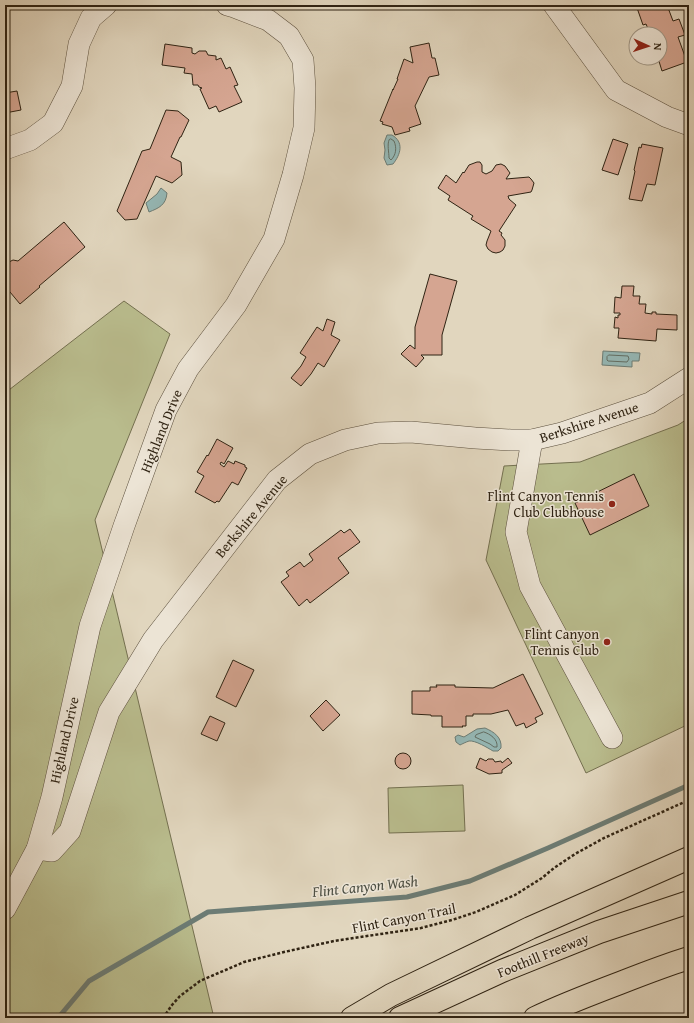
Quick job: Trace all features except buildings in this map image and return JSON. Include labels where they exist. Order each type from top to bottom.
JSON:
[{"type":"highway","points":[[352,1018],[391,995],[523,932],[689,858]]},
{"type":"highway","name":"Foothill Freeway","points":[[400,1018],[502,971],[599,932],[689,902]]},
{"type":"highway","points":[[535,1018],[606,988],[689,958]]},
{"type":"street","name":"Highland Drive","points":[[5,909],[37,849],[52,797],[90,626],[166,410],[188,369],[236,305],[274,239],[293,175],[304,128],[305,88],[303,60],[289,36],[268,20],[227,5]]},
{"type":"street","points":[[554,5],[616,90],[667,117],[689,125]]},
{"type":"street","points":[[5,149],[30,140],[52,123],[72,86],[78,44],[95,9]]},
{"type":"street","name":"Berkshire Avenue","points":[[37,849],[52,851],[70,831],[109,712],[153,640],[277,480],[310,454],[345,440],[378,433],[411,432],[475,438],[532,440],[562,433],[650,403],[689,378]]},
{"type":"street","points":[[532,440],[516,532],[530,586],[612,738]]},
{"type":"path","name":"Flint Canyon Trail","points":[[163,1018],[180,996],[200,981],[244,962],[334,941],[421,928],[476,912],[514,895],[542,878],[575,854],[604,838],[689,800]]},
{"type":"green space","points":[[124,301],[170,334],[95,520],[214,1018],[5,1018],[5,393]]},
{"type":"green space","name":"Flint Canyon Tennis Club","points":[[689,418],[689,724],[586,773],[486,560],[504,466],[580,462],[678,425]]},
{"type":"green space","points":[[463,785],[465,831],[389,833],[388,788]]},
{"type":"water","points":[[387,135],[392,135],[396,138],[400,148],[398,156],[393,164],[387,165],[384,158],[384,143]]},
{"type":"water","points":[[161,188],[167,193],[164,203],[149,212],[146,203],[157,194]]},
{"type":"water","points":[[603,351],[640,353],[639,361],[632,361],[632,367],[602,365]]},
{"type":"water","points":[[485,728],[499,738],[501,748],[498,751],[493,751],[472,741],[460,745],[456,742],[455,737],[458,735],[464,737],[477,729]]},
{"type":"waterway","name":"Flint Canyon Wash","points":[[58,1018],[89,981],[208,912],[407,897],[470,881],[689,785]]},
{"type":"place","name":"Flint Canyon Tennis Club Clubhouse","points":[[612,504]]},
{"type":"place","name":"Flint Canyon Tennis Club","points":[[607,642]]}]
